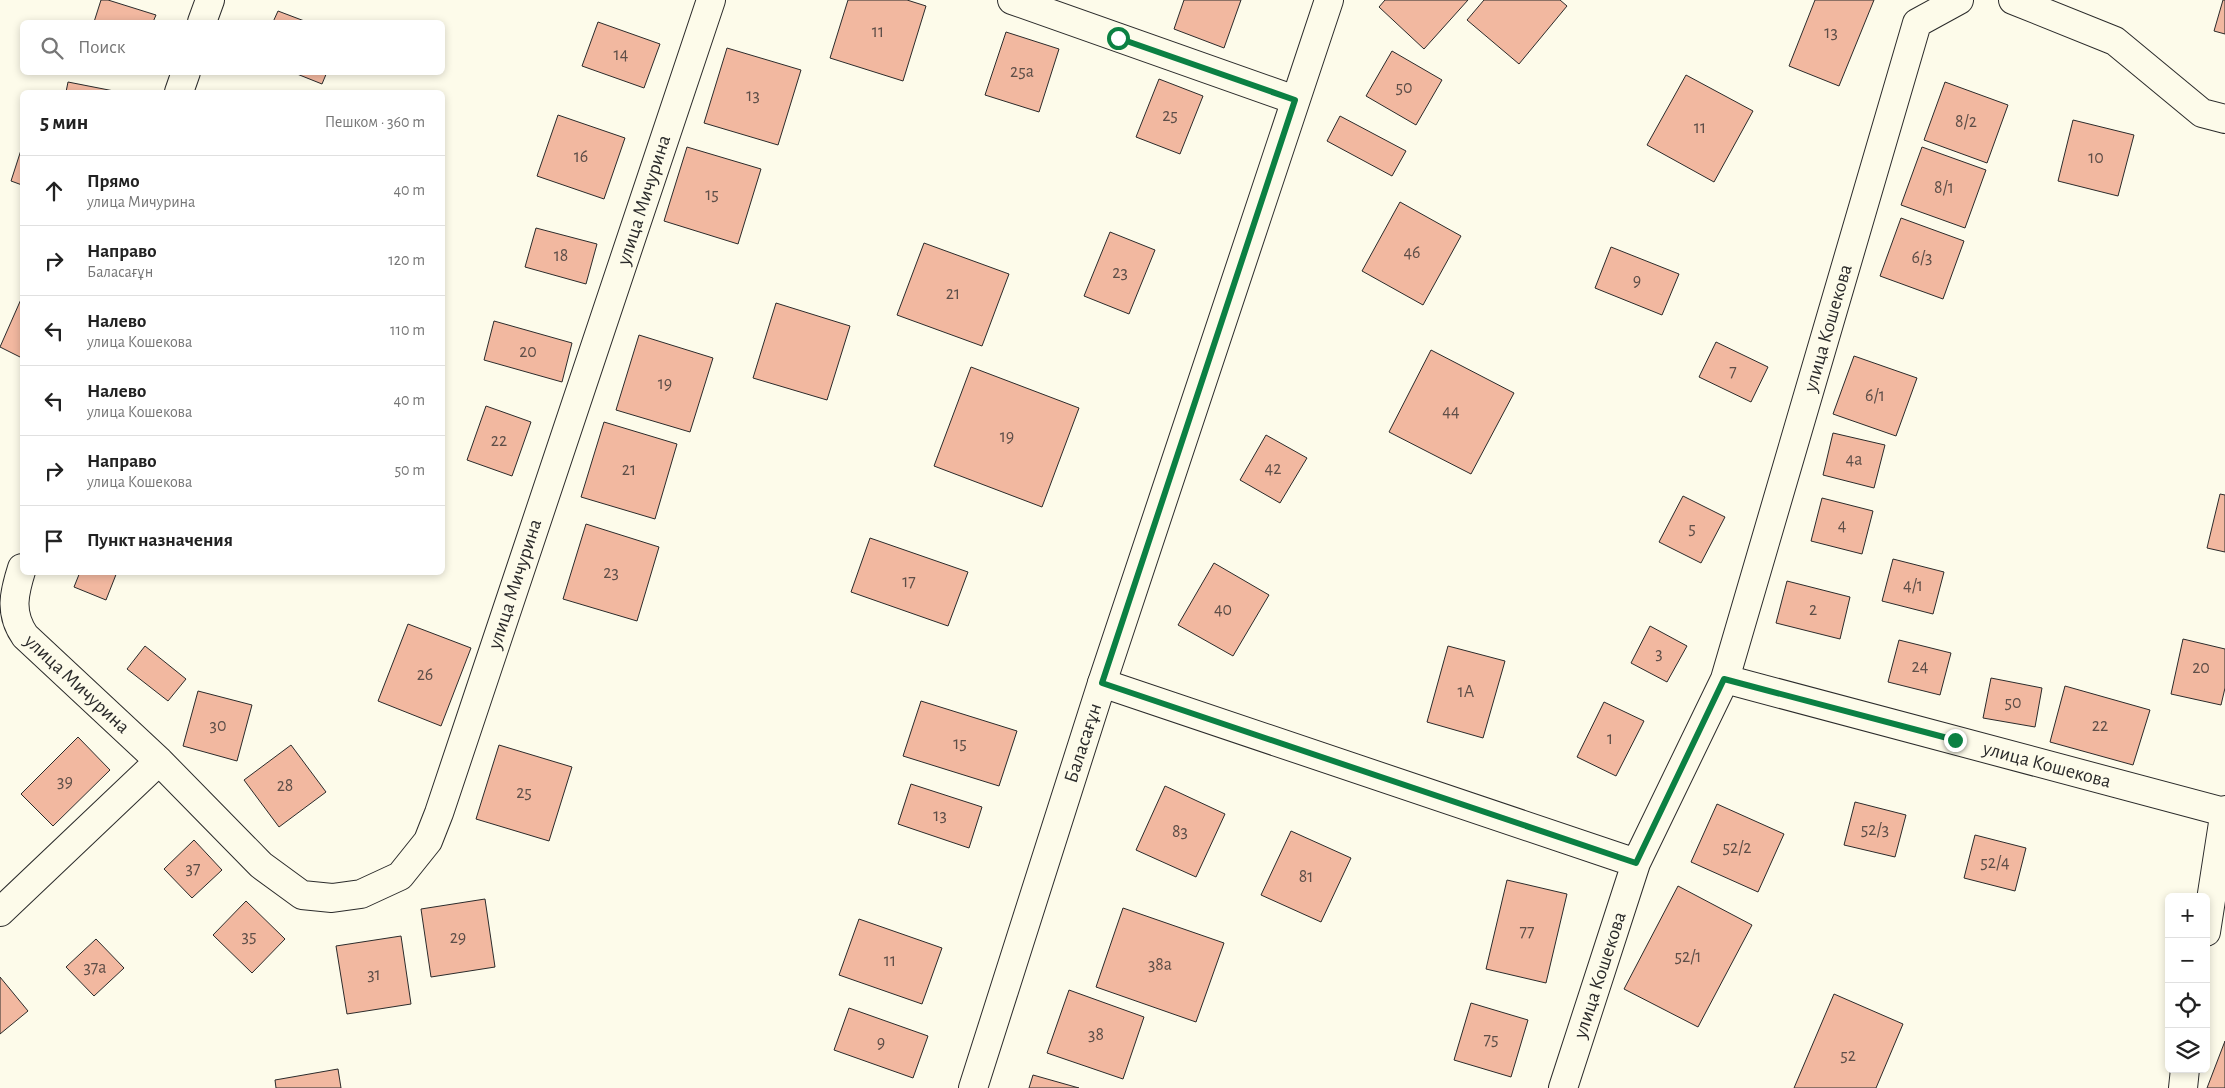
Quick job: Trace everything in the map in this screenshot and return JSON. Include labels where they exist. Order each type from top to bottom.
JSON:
[{"type":"street","points":[[203,20],[210,0]]},
{"type":"street","name":"улица Мичурина","points":[[20,574],[13,606],[15,618],[25,636],[159,761],[261,865],[302,895],[332,898],[361,894],[400,876],[428,841],[439,813],[710,0]]},
{"type":"street","points":[[1012,0],[1295,100]]},
{"type":"street","name":"Баласағұн","points":[[973,1088],[1102,683],[1329,0]]},
{"type":"street","name":"улица Кошекова","points":[[1563,1088],[1636,863],[1724,679],[1917,23],[1959,0]]},
{"type":"street","points":[[2013,0],[2116,41],[2202,112],[2225,120]]},
{"type":"street","points":[[180,90],[185,75]]},
{"type":"street","name":"улица Кошекова","points":[[1724,679],[2225,811],[2210,907]]},
{"type":"street","points":[[1102,683],[1636,863]]},
{"type":"street","points":[[0,912],[159,761]]},
{"type":"street","points":[[2183,1088],[2185,1073]]},
{"type":"building","points":[[101,0],[108,0],[156,15],[154,20],[95,20]]},
{"type":"building","points":[[848,0],[907,0],[926,6],[903,81],[830,58]]},
{"type":"building","points":[[1184,0],[1241,0],[1224,48],[1174,29]]},
{"type":"building","points":[[1385,0],[1468,0],[1424,49],[1379,7]]},
{"type":"building","points":[[1484,0],[1560,0],[1567,6],[1519,64],[1467,20]]},
{"type":"building","points":[[1815,0],[1874,0],[1839,86],[1789,66]]},
{"type":"building","points":[[2223,0],[2225,0],[2225,34],[2214,31]]},
{"type":"building","points":[[278,11],[302,20],[274,20]]},
{"type":"building","points":[[598,22],[660,44],[644,88],[582,66]]},
{"type":"building","points":[[1006,32],[1059,49],[1039,112],[985,95]]},
{"type":"building","points":[[727,48],[801,70],[778,145],[704,123]]},
{"type":"building","points":[[1392,51],[1442,80],[1416,125],[1366,96]]},
{"type":"building","points":[[300,75],[326,75],[322,84]]},
{"type":"building","points":[[1686,75],[1753,111],[1714,182],[1647,145]]},
{"type":"building","points":[[1159,79],[1203,96],[1180,154],[1136,137]]},
{"type":"building","points":[[68,82],[109,90],[66,90]]},
{"type":"building","points":[[1945,82],[2008,105],[1987,163],[1924,140]]},
{"type":"building","points":[[558,115],[625,138],[604,199],[537,176]]},
{"type":"building","points":[[1340,116],[1406,151],[1392,176],[1327,141]]},
{"type":"building","points":[[2073,120],[2134,135],[2118,196],[2058,181]]},
{"type":"building","points":[[687,147],[761,169],[738,244],[664,221]]},
{"type":"building","points":[[1922,147],[1986,170],[1965,228],[1901,205]]},
{"type":"building","points":[[20,153],[20,184],[11,181]]},
{"type":"building","points":[[1400,202],[1461,236],[1423,305],[1362,271]]},
{"type":"building","points":[[1901,218],[1964,241],[1943,299],[1880,276]]},
{"type":"building","points":[[536,228],[597,244],[586,284],[525,267]]},
{"type":"building","points":[[1110,232],[1155,250],[1129,314],[1084,296]]},
{"type":"building","points":[[924,243],[1009,274],[982,346],[897,315]]},
{"type":"building","points":[[1611,247],[1679,274],[1662,315],[1595,288]]},
{"type":"building","points":[[20,302],[20,357],[0,347]]},
{"type":"building","points":[[776,303],[850,326],[827,400],[753,378]]},
{"type":"building","points":[[494,321],[572,343],[562,382],[484,360]]},
{"type":"building","points":[[639,335],[713,358],[690,432],[616,410]]},
{"type":"building","points":[[1716,342],[1768,367],[1751,402],[1699,377]]},
{"type":"building","points":[[1431,350],[1514,393],[1471,474],[1389,432]]},
{"type":"building","points":[[1854,356],[1917,378],[1896,436],[1833,414]]},
{"type":"building","points":[[971,367],[1079,408],[1042,507],[934,466]]},
{"type":"building","points":[[486,406],[531,422],[512,476],[467,460]]},
{"type":"building","points":[[604,422],[677,444],[655,519],[581,497]]},
{"type":"building","points":[[1833,433],[1885,445],[1874,488],[1823,475]]},
{"type":"building","points":[[1266,435],[1307,458],[1280,503],[1240,480]]},
{"type":"building","points":[[2220,494],[2225,495],[2225,552],[2207,548]]},
{"type":"building","points":[[1683,496],[1725,517],[1701,563],[1659,542]]},
{"type":"building","points":[[1822,498],[1873,511],[1862,554],[1811,541]]},
{"type":"building","points":[[586,524],[659,547],[637,621],[563,599]]},
{"type":"building","points":[[870,538],[968,572],[948,626],[851,592]]},
{"type":"building","points":[[1893,559],[1944,572],[1933,614],[1882,601]]},
{"type":"building","points":[[1214,563],[1269,595],[1233,656],[1178,625]]},
{"type":"building","points":[[79,575],[116,575],[106,600],[74,587]]},
{"type":"building","points":[[1787,581],[1850,597],[1840,639],[1776,623]]},
{"type":"building","points":[[408,624],[471,648],[441,726],[378,701]]},
{"type":"building","points":[[1650,626],[1687,646],[1667,682],[1631,663]]},
{"type":"building","points":[[2183,639],[2225,649],[2225,688],[2221,705],[2171,694]]},
{"type":"building","points":[[1899,640],[1951,653],[1940,695],[1888,682]]},
{"type":"building","points":[[145,646],[186,679],[168,701],[127,669]]},
{"type":"building","points":[[1448,646],[1505,661],[1483,738],[1427,722]]},
{"type":"building","points":[[1991,678],[2042,688],[2035,727],[1983,718]]},
{"type":"building","points":[[2065,686],[2150,710],[2133,765],[2050,742]]},
{"type":"building","points":[[198,691],[252,705],[237,761],[183,746]]},
{"type":"building","points":[[921,701],[1017,731],[999,786],[903,756]]},
{"type":"building","points":[[1604,702],[1644,721],[1616,776],[1577,757]]},
{"type":"building","points":[[78,737],[110,770],[53,826],[21,794]]},
{"type":"building","points":[[291,745],[326,792],[279,827],[244,780]]},
{"type":"building","points":[[499,745],[572,767],[549,841],[476,819]]},
{"type":"building","points":[[911,784],[982,807],[969,848],[898,824]]},
{"type":"building","points":[[1165,786],[1225,814],[1196,877],[1136,850]]},
{"type":"building","points":[[1855,802],[1906,815],[1895,857],[1844,845]]},
{"type":"building","points":[[1717,804],[1784,834],[1758,892],[1691,862]]},
{"type":"building","points":[[1291,831],[1351,858],[1321,922],[1261,895]]},
{"type":"building","points":[[1975,835],[2026,848],[2015,891],[1964,878]]},
{"type":"building","points":[[194,840],[222,870],[192,898],[164,869]]},
{"type":"building","points":[[1507,880],[1567,894],[1546,983],[1486,969]]},
{"type":"building","points":[[1678,886],[1752,925],[1698,1027],[1624,989]]},
{"type":"building","points":[[485,899],[495,967],[431,977],[421,909]]},
{"type":"building","points":[[246,901],[285,939],[252,973],[213,935]]},
{"type":"building","points":[[1123,908],[1224,943],[1196,1022],[1096,987]]},
{"type":"building","points":[[859,919],[942,948],[922,1004],[839,975]]},
{"type":"building","points":[[401,936],[411,1004],[347,1014],[336,946]]},
{"type":"building","points":[[96,939],[124,968],[94,996],[66,967]]},
{"type":"building","points":[[0,977],[28,1011],[0,1034]]},
{"type":"building","points":[[1069,990],[1144,1017],[1123,1079],[1047,1053]]},
{"type":"building","points":[[1834,994],[1903,1024],[1876,1088],[1794,1088]]},
{"type":"building","points":[[1471,1003],[1528,1020],[1511,1077],[1454,1060]]},
{"type":"building","points":[[849,1008],[928,1036],[913,1078],[834,1050]]},
{"type":"building","points":[[2225,1041],[2225,1088],[2207,1088]]},
{"type":"building","points":[[338,1069],[341,1088],[276,1088],[275,1080]]},
{"type":"building","points":[[1033,1075],[1079,1088],[1029,1088]]},
{"type":"route","points":[[1118,38],[1295,100],[1102,683],[1636,863],[1724,679],[1955,740]]}]
